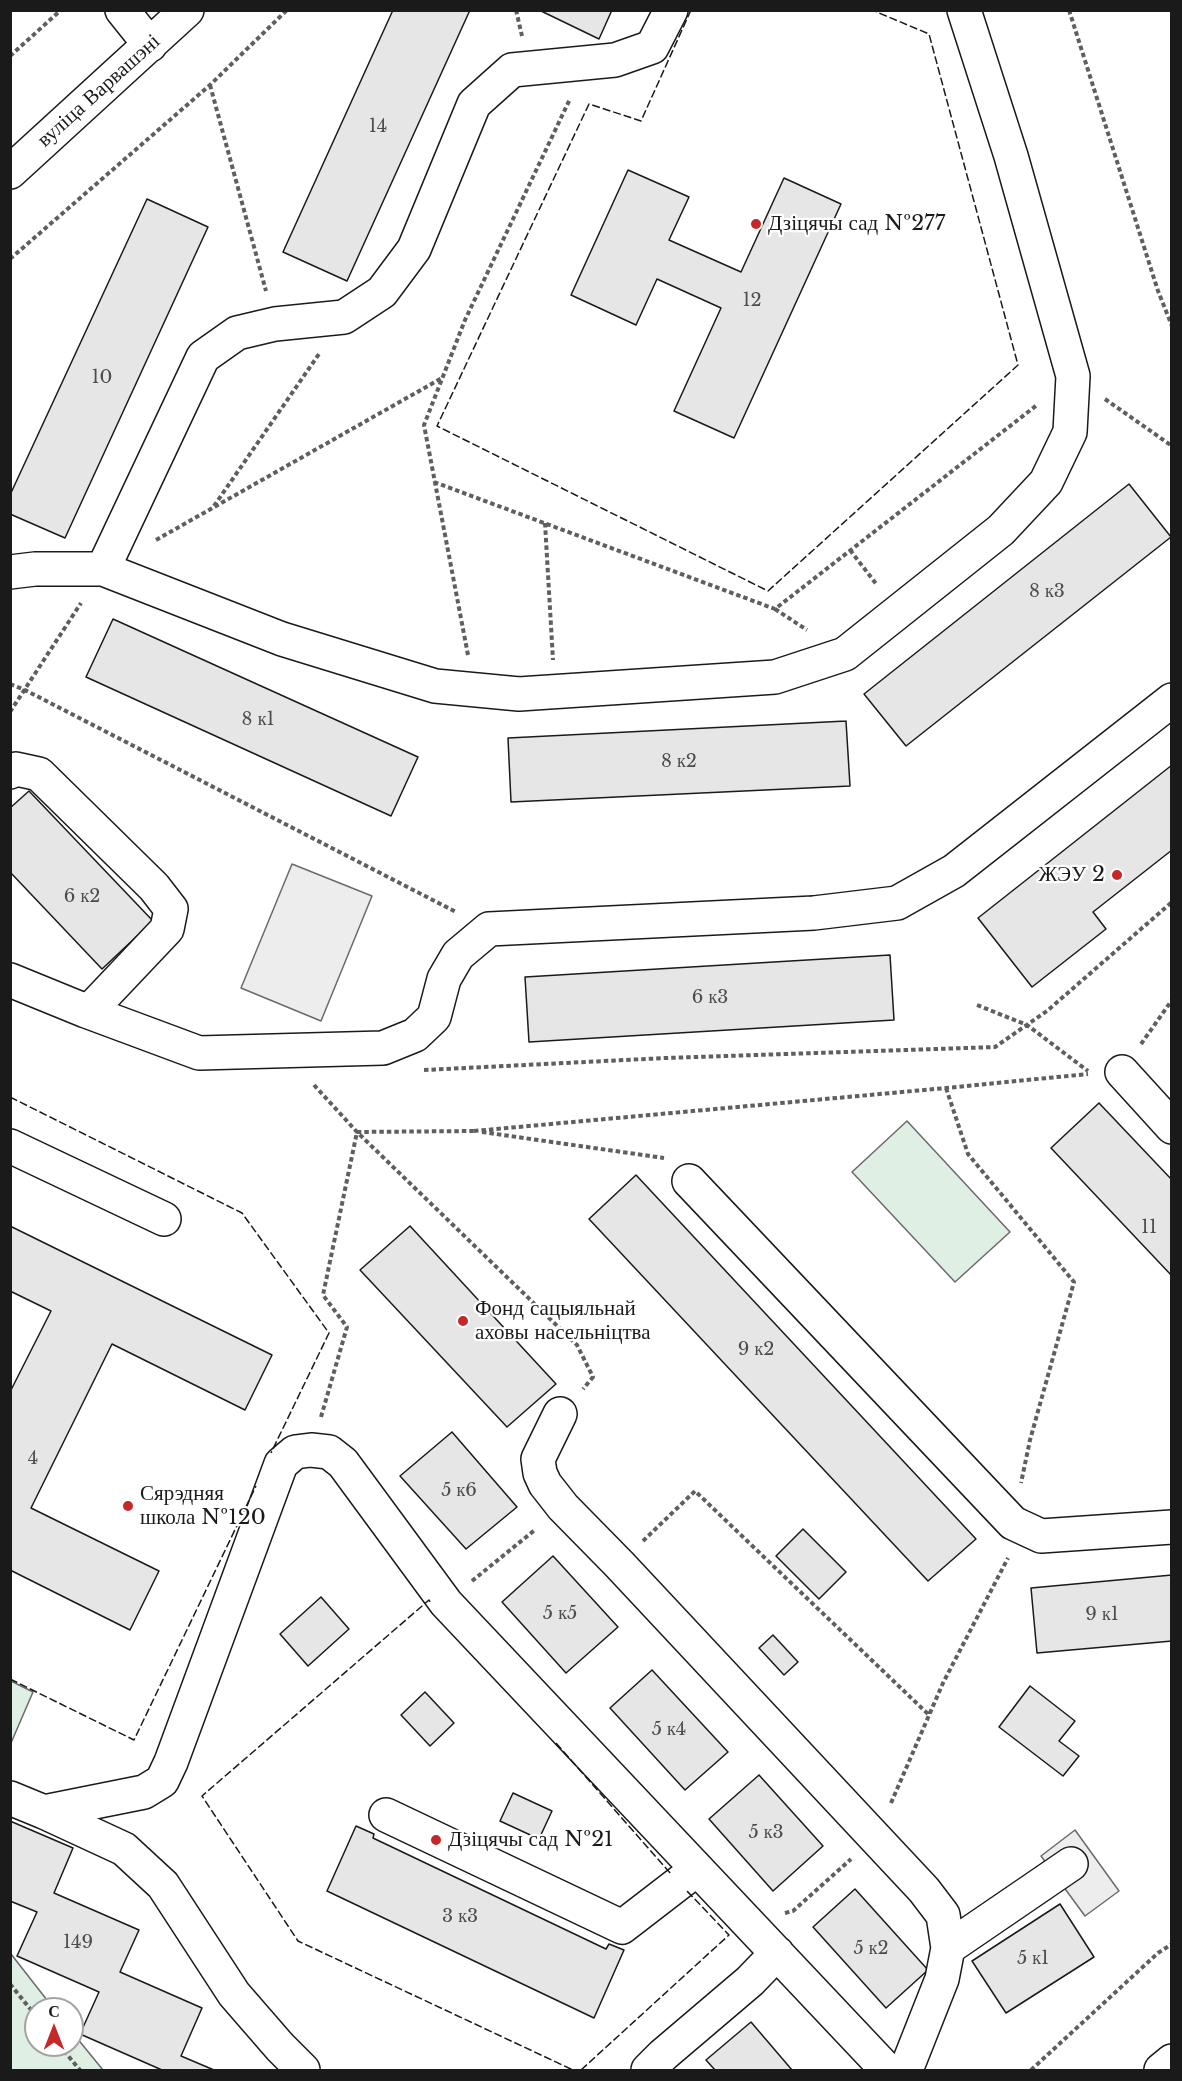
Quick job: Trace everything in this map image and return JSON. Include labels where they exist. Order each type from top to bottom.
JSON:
[{"type":"street","points":[[122,10],[150,45]]},
{"type":"street","name":"вуліца Варвашэні","points":[[10,172],[187,10]]},
{"type":"street","points":[[103,569],[203,357],[237,333],[275,324],[344,318],[382,292],[414,249],[474,104],[512,70],[615,60],[652,47],[671,10]]},
{"type":"street","points":[[10,572],[35,569],[103,569],[282,639],[435,686],[474,690],[519,694],[775,677],[845,654],[1001,530],[1046,482],[1070,432],[1073,376],[1011,156],[958,14]]},
{"type":"street","points":[[10,980],[199,1053],[382,1048],[415,1035],[434,1017],[444,979],[458,955],[489,929],[814,913],[897,903],[954,871],[1172,700]]},
{"type":"street","points":[[10,772],[16,769],[39,774],[154,887],[171,909],[167,929],[96,1004],[86,1011]]},
{"type":"street","points":[[1122,1072],[1172,1127]]},
{"type":"street","points":[[10,1146],[164,1220]]},
{"type":"street","points":[[688,1181],[1013,1523],[1041,1536],[1172,1527]]},
{"type":"street","points":[[560,1414],[538,1459],[540,1473],[545,1484],[562,1507],[619,1564],[924,1890],[943,1915],[948,1948],[942,1979],[906,2070]]},
{"type":"street","points":[[44,1812],[144,1792],[162,1781],[281,1464],[295,1452],[311,1450],[329,1452],[343,1463],[446,1603],[887,2070]]},
{"type":"street","points":[[10,1798],[124,1849],[163,1885],[234,1994],[303,2070]]},
{"type":"street","points":[[386,1815],[622,1927],[696,1870]]},
{"type":"street","points":[[948,1948],[1071,1864]]},
{"type":"street","points":[[648,2070],[750,1980],[777,1953]]},
{"type":"street","points":[[1161,2070],[1172,2061]]},
{"type":"path","points":[[10,56],[61,10]]},
{"type":"path","points":[[10,259],[210,85],[288,10]]},
{"type":"path","points":[[1069,10],[1158,291],[1172,326]]},
{"type":"path","points":[[474,690],[424,425],[465,320],[587,63]]},
{"type":"path","points":[[210,85],[275,324]]},
{"type":"path","points":[[213,507],[344,318]]},
{"type":"path","points":[[434,482],[775,609],[1073,376],[1172,446]]},
{"type":"path","points":[[153,541],[442,378]]},
{"type":"path","points":[[545,523],[554,692]]},
{"type":"path","points":[[850,550],[898,612]]},
{"type":"path","points":[[10,712],[103,569]]},
{"type":"path","points":[[10,684],[489,929]]},
{"type":"path","points":[[414,1071],[666,1058],[995,1047],[1047,1011],[1172,902]]},
{"type":"path","points":[[1122,1072],[1172,1000]]},
{"type":"path","points":[[357,1132],[474,1131],[1090,1073],[1027,1025],[977,1005]]},
{"type":"path","points":[[283,1052],[357,1132],[577,1345],[593,1377],[560,1414]]},
{"type":"path","points":[[946,1088],[968,1154],[1074,1282],[1030,1440]]},
{"type":"path","points":[[474,1131],[662,1156],[688,1181]]},
{"type":"path","points":[[311,1450],[347,1327],[323,1295],[357,1132]]},
{"type":"path","points":[[640,1544],[695,1491],[929,1715]]},
{"type":"path","points":[[446,1603],[562,1507]]},
{"type":"path","points":[[888,1809],[943,1683],[1010,1555],[1013,1523]]},
{"type":"path","points":[[793,1911],[874,1838]]},
{"type":"path","points":[[1031,2070],[1158,1953],[1172,1944]]},
{"type":"path","points":[[10,1984],[24,2001]]},
{"type":"path","points":[[69,2057],[80,2070]]},
{"type":"green space","points":[[907,1121],[1010,1232],[955,1282],[852,1172]]},
{"type":"green space","points":[[11,1681],[33,1692],[11,1743]]},
{"type":"green space","points":[[11,1954],[45,1997],[24,1997],[24,2057],[84,2057],[84,2047],[103,2070],[11,2070]]},
{"type":"shaded area","points":[[292,864],[372,896],[321,1021],[241,988]]},
{"type":"shaded area","points":[[1075,1830],[1119,1891],[1085,1916],[1041,1856]]},
{"type":"building","points":[[393,10],[470,10],[347,281],[283,252]]},
{"type":"building","points":[[539,10],[612,10],[599,39]]},
{"type":"building","points":[[628,170],[689,197],[669,240],[741,272],[784,178],[841,204],[734,438],[674,411],[721,308],[657,279],[636,325],[571,295]]},
{"type":"building","points":[[147,199],[208,227],[65,538],[10,514],[10,495]]},
{"type":"building","points":[[1129,484],[1171,537],[906,746],[864,694]]},
{"type":"building","points":[[113,619],[418,757],[391,816],[86,677]]},
{"type":"building","points":[[846,721],[850,786],[511,802],[508,738]]},
{"type":"building","points":[[1172,765],[1172,850],[1093,912],[1106,929],[1032,987],[978,918]]},
{"type":"building","points":[[29,791],[153,921],[102,969],[10,872],[10,808]]},
{"type":"building","points":[[890,955],[894,1020],[529,1042],[525,977]]},
{"type":"building","points":[[1099,1103],[1172,1180],[1172,1276],[1051,1148]]},
{"type":"building","points":[[636,1175],[976,1539],[928,1581],[589,1219]]},
{"type":"building","points":[[10,1226],[272,1355],[245,1410],[112,1344],[31,1508],[159,1571],[130,1630],[10,1570],[10,1392],[51,1311],[10,1291]]},
{"type":"building","points":[[410,1226],[556,1384],[507,1427],[360,1270]]},
{"type":"building","points":[[452,1432],[517,1507],[466,1549],[400,1476]]},
{"type":"building","points":[[803,1529],[846,1572],[819,1599],[776,1556]]},
{"type":"building","points":[[553,1556],[618,1627],[566,1673],[502,1602]]},
{"type":"building","points":[[1172,1575],[1172,1641],[1037,1653],[1031,1588]]},
{"type":"building","points":[[321,1597],[349,1629],[308,1666],[280,1634]]},
{"type":"building","points":[[773,1635],[798,1662],[784,1675],[759,1648]]},
{"type":"building","points":[[652,1670],[728,1752],[685,1790],[610,1708]]},
{"type":"building","points":[[1030,1686],[1075,1721],[1059,1741],[1079,1756],[1063,1776],[999,1727]]},
{"type":"building","points":[[425,1692],[454,1723],[430,1746],[401,1715]]},
{"type":"building","points":[[759,1775],[823,1846],[773,1891],[709,1819]]},
{"type":"building","points":[[513,1793],[552,1811],[539,1839],[500,1821]]},
{"type":"building","points":[[10,1821],[73,1848],[54,1893],[139,1930],[120,1972],[202,2008],[181,2056],[214,2070],[162,2070],[84,2036],[84,2025],[99,1992],[17,1956],[37,1912],[10,1901]]},
{"type":"building","points":[[356,1826],[374,1834],[373,1838],[606,1949],[609,1944],[624,1950],[594,2018],[327,1891]]},
{"type":"building","points":[[855,1889],[928,1970],[886,2008],[813,1927]]},
{"type":"building","points":[[1060,1904],[1094,1957],[1006,2013],[972,1961]]},
{"type":"building","points":[[751,2022],[792,2070],[715,2070],[706,2060]]},
{"type":"fence","points":[[691,10],[641,121],[589,104],[437,426],[768,591],[1018,365],[929,34],[872,10]]},
{"type":"fence","points":[[10,1097],[242,1213],[329,1333],[271,1453]]},
{"type":"fence","points":[[10,1679],[134,1740],[256,1486]]},
{"type":"fence","points":[[430,1602],[429,1600],[202,1796],[298,1941],[573,2070]]},
{"type":"fence","points":[[556,1743],[671,1874]]},
{"type":"fence","points":[[581,2070],[729,1935],[687,1891]]},
{"type":"place","name":"Дзіцячы сад №277","points":[[756,224]]},
{"type":"place","name":"ЖЭУ 2","points":[[1117,875]]},
{"type":"place","name":"Фонд сацыяльнай аховы насельніцтва","points":[[463,1321]]},
{"type":"place","name":"Сярэдняя школа №120","points":[[128,1506]]},
{"type":"place","name":"Дзіцячы сад №21","points":[[436,1840]]}]
